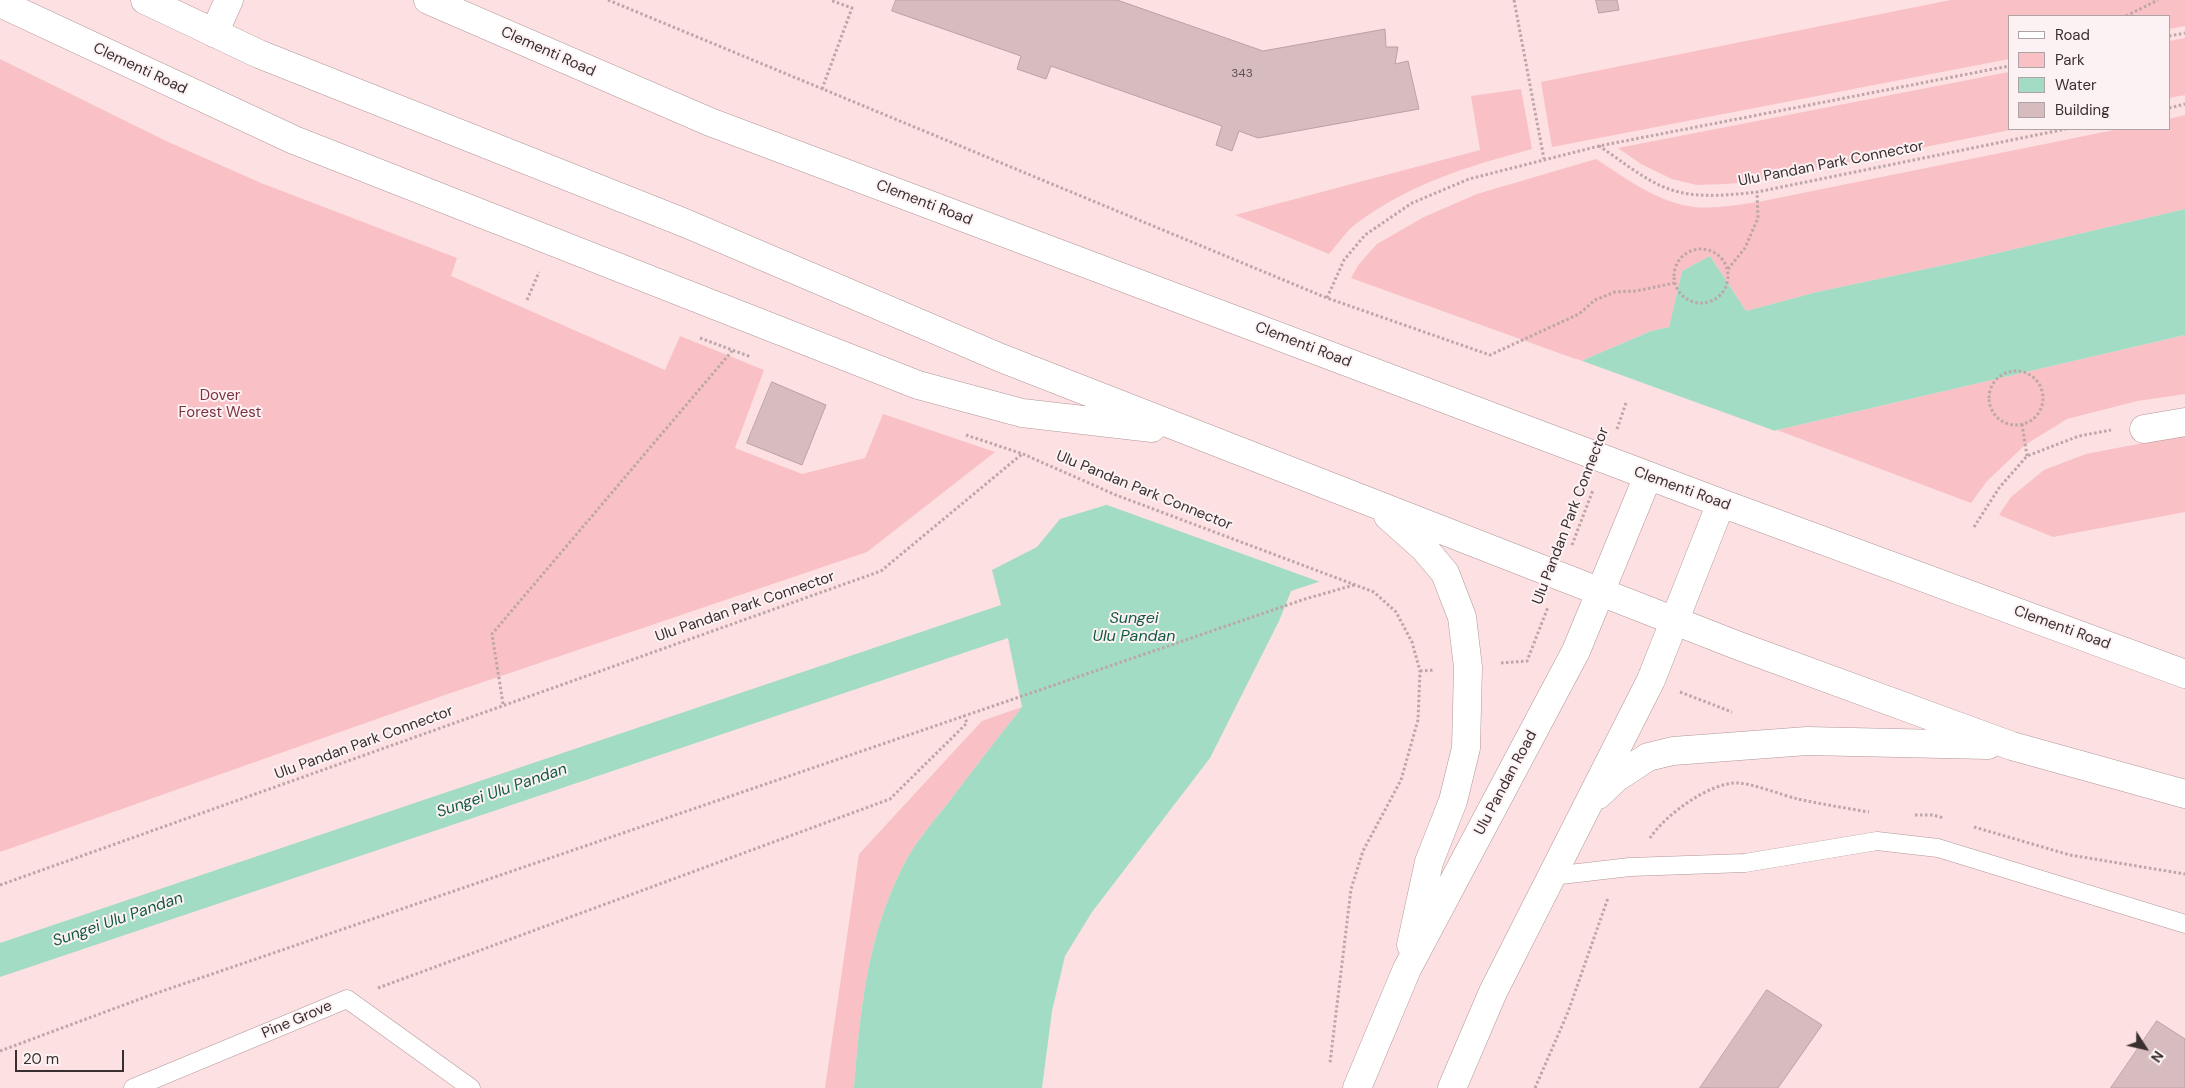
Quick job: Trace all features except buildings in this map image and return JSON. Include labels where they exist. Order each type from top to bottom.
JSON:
[{"type":"main road","name":"Clementi Road","points":[[146,0],[259,54],[685,223],[1001,358],[1189,432],[1739,646],[2012,746],[2185,794]]},
{"type":"main road","points":[[214,33],[229,0]]},
{"type":"main road","name":"Clementi Road","points":[[428,0],[710,122],[1605,460],[2185,674]]},
{"type":"main road","points":[[452,0],[483,24]]},
{"type":"main road","name":"Clementi Road","points":[[0,3],[294,140],[918,385],[1022,413],[1189,432]]},
{"type":"main road","points":[[2144,429],[2185,422]]},
{"type":"main road","name":"Ulu Pandan Road","points":[[1358,1088],[1407,969],[1564,674],[1648,476]]},
{"type":"main road","points":[[1374,503],[1424,548],[1445,573],[1462,617],[1468,667],[1466,748],[1453,801],[1429,862],[1416,917],[1407,969]]},
{"type":"main road","points":[[1452,1088],[1493,992],[1651,680],[1721,503]]},
{"type":"main road","points":[[1586,807],[1616,778],[1648,757],[1673,751],[1807,740],[2012,746]]},
{"type":"lane","points":[[1552,876],[1630,867],[1745,863],[1877,842],[1938,848],[2185,924]]},
{"type":"lane","name":"Pine Grove","points":[[133,1088],[347,999],[471,1088]]},
{"type":"path","points":[[608,0],[1327,298],[1490,355],[1579,314],[1595,300],[1615,292],[1674,284]]},
{"type":"path","points":[[822,88],[852,8],[830,0]]},
{"type":"path","points":[[1514,0],[1544,159]]},
{"type":"path","points":[[2128,15],[2158,0]]},
{"type":"path","points":[[2170,36],[2185,32]]},
{"type":"path","points":[[1327,298],[1344,260],[1366,235],[1412,202],[1469,179],[1599,146],[2008,66]]},
{"type":"path","points":[[2170,108],[2185,104]]},
{"type":"path","name":"Ulu Pandan Park Connector","points":[[1599,146],[1667,189],[1693,195],[1758,192],[2061,130]]},
{"type":"path","points":[[1728,269],[1746,248],[1758,218],[1758,192]]},
{"type":"path","points":[[1704,248],[1720,254],[1728,269],[1727,286],[1716,299],[1699,303],[1684,298],[1674,284],[1676,266],[1687,252],[1704,248]]},
{"type":"path","points":[[526,300],[538,272]]},
{"type":"path","points":[[503,704],[492,634],[732,350]]},
{"type":"path","points":[[2018,370],[2034,377],[2043,392],[2041,408],[2031,422],[2022,424],[2014,426],[1998,420],[1989,406],[1990,388],[2001,374],[2018,370]]},
{"type":"path","name":"Ulu Pandan Park Connector","points":[[1537,636],[1626,404]]},
{"type":"path","points":[[2022,424],[2027,456]]},
{"type":"path","points":[[1974,527],[1999,488],[2027,456],[2079,436],[2116,428]]},
{"type":"path","name":"Ulu Pandan Park Connector","points":[[0,885],[503,704],[881,571],[1023,454],[1116,495],[1374,592],[1396,612],[1412,642],[1420,671],[1418,720],[1401,780],[1363,851],[1351,889],[1329,1069]]},
{"type":"path","points":[[0,1051],[148,996],[964,715],[1305,599],[1355,585]]},
{"type":"path","points":[[347,999],[890,799],[967,724],[964,715]]},
{"type":"green space","points":[[1951,0],[2185,0],[2185,26],[2170,29],[2170,15],[2008,15],[2008,59],[1552,147],[1541,82]]},
{"type":"green space","points":[[2185,38],[2185,95],[2170,98],[2170,41]]},
{"type":"green space","name":"Dover Forest West","points":[[0,59],[166,141],[261,183],[457,258],[451,276],[665,370],[680,336],[764,370],[735,448],[802,474],[865,458],[883,414],[995,452],[867,552],[442,696],[0,852]]},
{"type":"green space","points":[[2008,72],[2008,130],[2010,130],[1755,181],[1697,185],[1672,179],[1641,164],[1618,148]]},
{"type":"green space","points":[[1521,89],[1532,149],[1463,169],[1419,186],[1377,209],[1353,226],[1329,254],[1235,215],[1480,150],[1471,96]]},
{"type":"green space","points":[[2185,115],[2185,209],[1968,260],[1817,292],[1746,311],[1710,256],[1682,271],[1669,327],[1651,331],[1581,361],[1351,278],[1359,264],[1377,244],[1424,217],[1477,194],[1596,159],[1663,199],[1688,206],[1723,207],[1758,202],[2114,130],[2170,130],[2170,119]]},
{"type":"green space","points":[[2185,335],[2185,394],[2137,401],[2067,419],[2025,445],[1987,481],[1971,503],[1777,430]]},
{"type":"green space","points":[[2185,435],[2185,512],[2053,537],[1999,515],[2011,497],[2044,470],[2086,454]]},
{"type":"green space","points":[[1022,707],[923,834],[902,868],[890,894],[881,921],[867,975],[859,1031],[854,1088],[825,1088],[859,854],[982,721]]},
{"type":"water","name":"Sungei Ulu Pandan","points":[[2185,209],[2185,335],[1777,430],[1291,591],[1279,621],[1210,758],[1092,912],[1065,956],[1052,1011],[1042,1088],[854,1088],[859,1031],[867,975],[873,948],[890,894],[906,859],[917,843],[1022,707],[1008,638],[0,977],[0,943],[1001,605],[992,570],[1037,547],[1060,519],[1581,361],[1651,331],[1669,327],[1682,271],[1710,256],[1746,311],[1817,292],[1968,260]]},
{"type":"pier","points":[[1577,359],[1778,432],[1323,583],[1107,505],[1113,500]]}]
